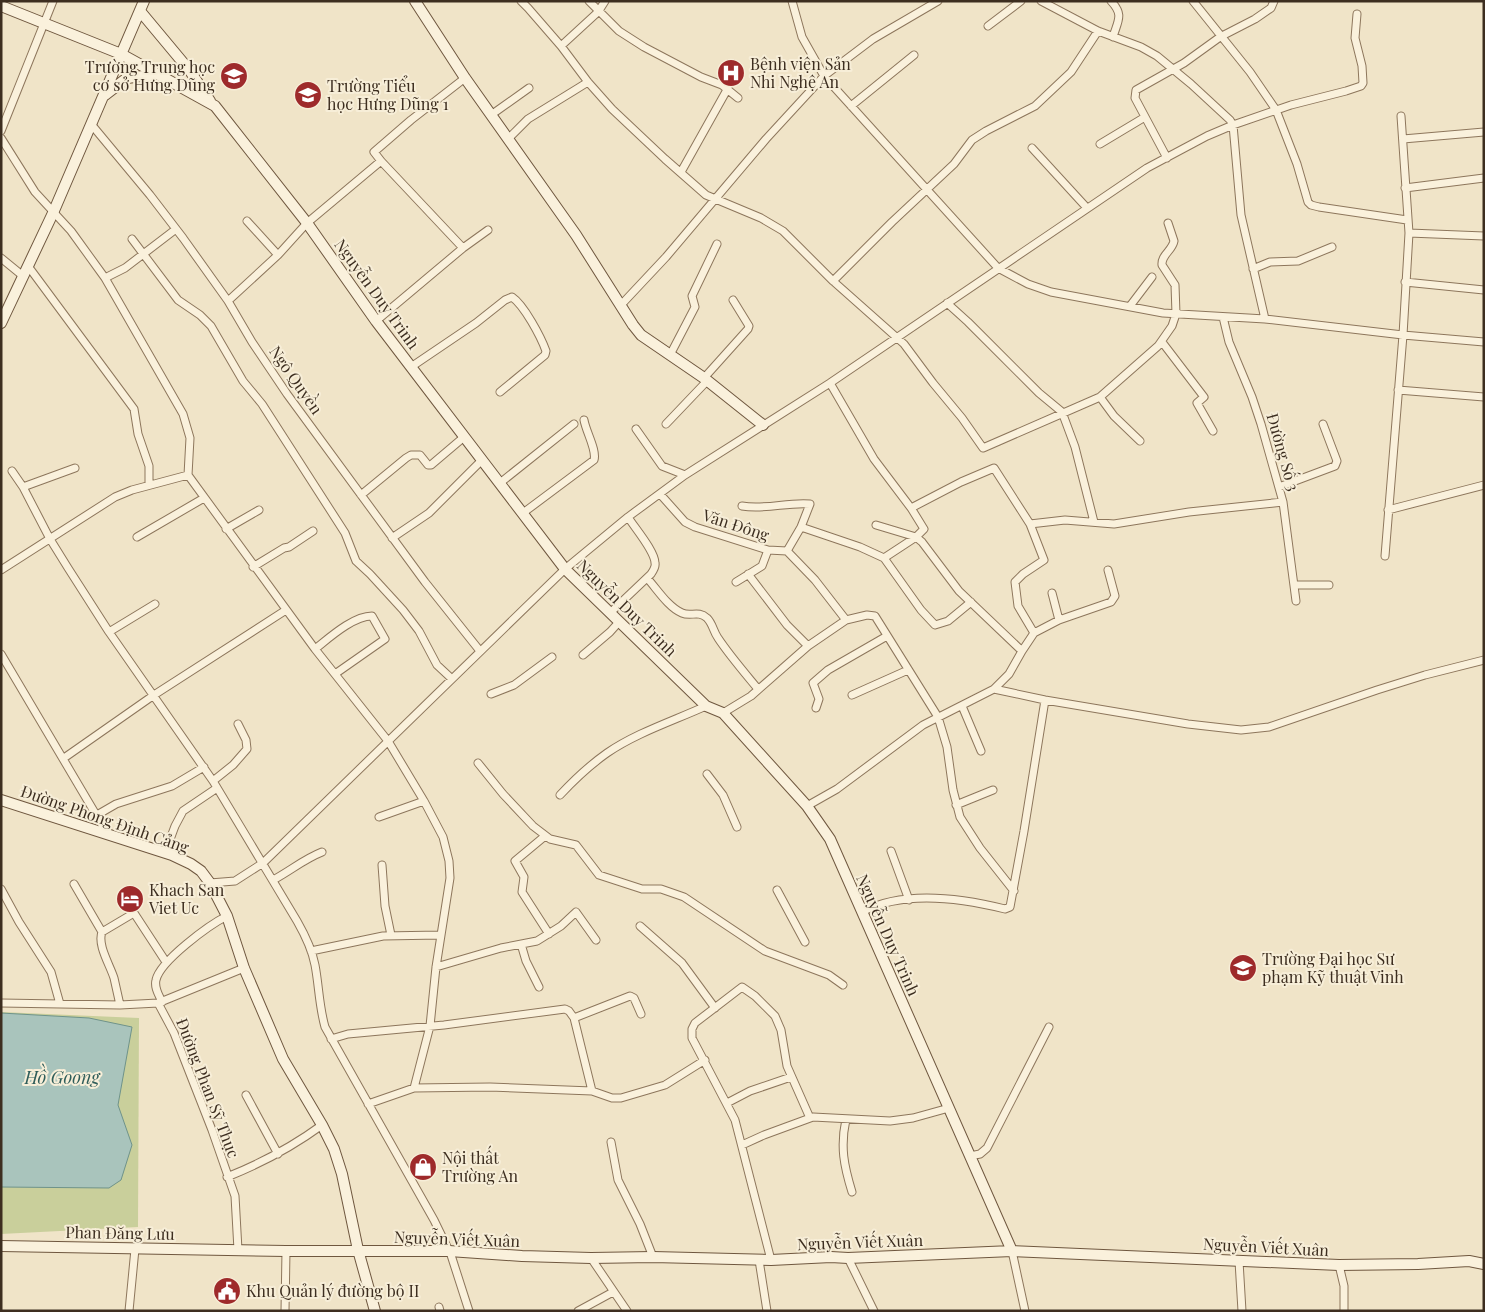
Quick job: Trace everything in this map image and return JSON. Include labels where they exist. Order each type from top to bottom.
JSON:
[{"type":"street","points":[[1,131],[53,1]]},
{"type":"street","points":[[415,1],[465,78],[566,221],[620,306],[641,335],[706,380],[763,425]]},
{"type":"street","points":[[521,1],[561,46],[588,82],[638,135],[706,195],[772,224],[783,231],[833,281],[904,344],[983,448],[1100,396],[1162,342],[1172,326],[1176,314],[1174,285],[1162,265],[1163,257],[1171,249],[1174,241],[1168,223]]},
{"type":"street","points":[[590,1],[598,12],[619,31],[644,47],[700,77],[728,88],[738,98]]},
{"type":"street","points":[[561,46],[598,12],[605,1]]},
{"type":"street","points":[[792,1],[802,37],[824,76],[998,268],[1028,284],[1051,292],[1150,311],[1265,319],[1403,336],[1484,342]]},
{"type":"street","points":[[620,306],[716,200],[766,139],[824,76],[872,39],[938,1]]},
{"type":"street","points":[[988,26],[1020,1]]},
{"type":"street","points":[[1041,1],[1098,31],[1149,52],[1174,69],[1230,120],[1241,215],[1265,319]]},
{"type":"street","points":[[1111,1],[1119,10],[1113,37]]},
{"type":"street","points":[[1193,1],[1250,72],[1276,110],[1297,164],[1305,197],[1311,205],[1407,220]]},
{"type":"street","points":[[1167,158],[1135,98],[1136,90],[1147,82],[1174,69],[1220,37],[1260,16],[1270,8],[1274,1]]},
{"type":"street","name":"Nguyễn Duy Trinh","points":[[1,6],[121,54],[210,102],[308,223],[376,321],[565,569],[706,706],[723,713],[807,806],[830,839],[1012,1251]]},
{"type":"street","points":[[1,323],[53,213],[142,6],[190,71],[210,102]]},
{"type":"street","points":[[210,883],[235,881],[263,864],[565,569],[628,517],[685,475],[830,383],[1147,168],[1232,125],[1276,110],[1361,86],[1363,83],[1362,66],[1356,38],[1358,14]]},
{"type":"street","points":[[833,281],[954,164],[966,147],[978,136],[1035,106],[1071,72],[1098,31]]},
{"type":"street","points":[[851,106],[914,55]]},
{"type":"street","points":[[102,97],[127,78],[160,74]]},
{"type":"street","points":[[463,248],[380,161],[374,152],[465,78]]},
{"type":"street","points":[[508,139],[528,119],[588,82]]},
{"type":"street","points":[[491,114],[529,88]]},
{"type":"street","points":[[681,172],[728,88]]},
{"type":"street","points":[[1385,556],[1403,336],[1408,234],[1401,116]]},
{"type":"street","points":[[1100,144],[1145,117]]},
{"type":"street","name":"Ngô Quyền","points":[[91,124],[176,229],[228,302],[269,369],[392,538],[480,651]]},
{"type":"street","points":[[1403,139],[1484,132]]},
{"type":"street","points":[[1,138],[4,148],[35,192],[71,231],[105,278],[183,414],[190,438],[188,475],[253,567],[388,741],[443,837],[449,860],[450,878],[440,935],[440,949],[436,967],[430,1026],[414,1088]]},
{"type":"street","points":[[1032,148],[1087,208]]},
{"type":"street","points":[[228,302],[278,255],[308,223],[380,161]]},
{"type":"street","points":[[1405,188],[1484,178]]},
{"type":"street","points":[[247,221],[278,255]]},
{"type":"street","points":[[105,278],[125,268],[176,229]]},
{"type":"street","points":[[376,321],[463,248],[488,230]]},
{"type":"street","points":[[1408,234],[1484,236]]},
{"type":"street","points":[[132,239],[178,300],[200,315],[211,326],[243,381],[262,404],[345,533],[356,561],[403,610],[419,632],[437,665],[452,679]]},
{"type":"street","points":[[670,354],[695,307],[692,296],[717,244]]},
{"type":"street","points":[[1253,269],[1270,262],[1298,261],[1332,247]]},
{"type":"street","points":[[1,258],[23,276]]},
{"type":"street","points":[[28,266],[134,409],[138,434],[149,466],[149,485]]},
{"type":"street","points":[[1130,306],[1152,277]]},
{"type":"street","points":[[1405,282],[1484,290]]},
{"type":"street","points":[[411,367],[476,323],[505,300],[512,297],[524,311],[546,351],[545,355],[500,392]]},
{"type":"street","points":[[666,424],[706,380],[748,329],[749,326],[732,300]]},
{"type":"street","points":[[947,303],[1039,393],[1062,412],[1075,447],[1094,522]]},
{"type":"street","name":"Đường Số 3","points":[[1223,317],[1229,342],[1261,424],[1283,502],[1296,601]]},
{"type":"street","points":[[1162,342],[1204,397],[1197,403],[1213,431]]},
{"type":"street","points":[[830,383],[874,458],[924,529],[916,537],[884,558]]},
{"type":"street","points":[[1398,390],[1484,397]]},
{"type":"street","points":[[1100,396],[1114,416],[1140,441]]},
{"type":"street","points":[[523,512],[594,460],[595,452],[584,420]]},
{"type":"street","points":[[500,483],[574,424]]},
{"type":"street","points":[[1279,487],[1335,466],[1337,461],[1323,424]]},
{"type":"street","points":[[636,429],[662,466],[685,475]]},
{"type":"street","points":[[361,495],[411,455],[420,456],[428,465],[431,465],[464,436]]},
{"type":"street","points":[[392,538],[429,513],[482,460]]},
{"type":"street","points":[[23,487],[75,468]]},
{"type":"street","points":[[911,508],[961,482],[994,468],[1030,524],[1044,560],[1023,574],[1015,582],[1018,606],[1034,633]]},
{"type":"street","points":[[12,471],[23,487],[50,539],[109,632],[204,767],[298,921],[311,951],[320,1011],[325,1027],[413,1181],[449,1252],[470,1311]]},
{"type":"street","points":[[1,570],[116,497],[149,485],[188,475]]},
{"type":"street","points":[[1388,510],[1484,485]]},
{"type":"street","name":"Văn Đông","points":[[660,494],[685,522],[768,550],[787,551],[815,580],[846,620]]},
{"type":"street","points":[[136,537],[204,498]]},
{"type":"street","points":[[1030,524],[1065,520],[1114,524],[1189,512],[1283,502]]},
{"type":"street","points":[[742,506],[755,508],[801,503],[810,504],[801,527],[787,551]]},
{"type":"street","points":[[226,529],[258,510]]},
{"type":"street","points":[[610,613],[647,578],[655,566],[655,561],[628,517]]},
{"type":"street","points":[[876,524],[916,537],[928,549],[950,581],[1022,651]]},
{"type":"street","points":[[801,527],[860,547],[884,558],[921,610],[935,625],[948,621],[971,602]]},
{"type":"street","points":[[253,567],[313,532]]},
{"type":"street","points":[[736,582],[762,566],[768,550]]},
{"type":"street","points":[[807,806],[837,789],[923,726],[994,689],[1009,674],[1034,633],[1059,620],[1111,602],[1116,596],[1108,570]]},
{"type":"street","points":[[748,574],[786,625],[808,646]]},
{"type":"street","points":[[647,578],[675,609],[686,615],[700,613],[707,618],[717,637],[758,689]]},
{"type":"street","points":[[1294,585],[1330,585]]},
{"type":"street","points":[[1052,593],[1059,620]]},
{"type":"street","points":[[109,632],[155,604]]},
{"type":"street","points":[[64,758],[154,695],[286,610]]},
{"type":"street","points":[[723,713],[751,696],[808,646],[846,620],[868,615],[875,616],[938,717],[947,747],[956,805],[964,826],[999,874],[1014,891]]},
{"type":"street","points":[[315,649],[355,622],[369,616],[376,620],[385,639],[335,674]]},
{"type":"street","points":[[583,655],[619,622]]},
{"type":"street","points":[[816,708],[819,699],[813,683],[828,670],[887,636]]},
{"type":"street","points":[[1,654],[64,758],[108,836]]},
{"type":"street","points":[[491,694],[514,686],[552,657]]},
{"type":"street","points":[[994,689],[1045,700],[1188,724],[1241,730],[1269,727],[1425,675],[1484,660]]},
{"type":"street","points":[[852,695],[908,670]]},
{"type":"street","points":[[862,912],[882,904],[909,900],[945,899],[1005,909],[1010,907],[1045,700]]},
{"type":"street","points":[[560,795],[572,782],[608,752],[706,706]]},
{"type":"street","points":[[962,706],[981,752]]},
{"type":"street","points":[[213,781],[233,765],[248,749],[238,724]]},
{"type":"street","points":[[478,764],[533,826],[550,839],[576,845],[599,876],[642,889],[661,889],[684,897],[765,951],[829,975],[843,985]]},
{"type":"street","points":[[97,815],[116,804],[172,786],[204,767]]},
{"type":"street","points":[[707,774],[722,794],[737,828]]},
{"type":"street","points":[[165,853],[175,826],[184,811],[217,788]]},
{"type":"street","points":[[956,805],[993,790]]},
{"type":"street","name":"Đường Phong Định Cảng","points":[[1,800],[165,853],[191,864],[201,871],[210,883],[227,916],[244,968],[283,1059],[334,1149],[342,1174],[358,1250],[375,1311]]},
{"type":"street","points":[[379,817],[424,801]]},
{"type":"street","points":[[545,836],[515,862],[524,877],[522,892],[549,934]]},
{"type":"street","points":[[891,851],[909,900]]},
{"type":"street","points":[[273,880],[322,852]]},
{"type":"street","points":[[382,865],[385,906],[392,935]]},
{"type":"street","points":[[74,884],[102,932],[102,945],[113,975],[120,1005]]},
{"type":"street","points":[[1,889],[19,922],[51,972],[60,1004]]},
{"type":"street","points":[[777,890],[805,942]]},
{"type":"street","points":[[436,967],[537,941],[561,926],[576,912],[596,940]]},
{"type":"street","points":[[102,932],[134,913],[166,962]]},
{"type":"street","points":[[227,916],[213,924],[166,962],[156,981],[160,1002],[244,968]]},
{"type":"street","points":[[640,926],[682,962],[715,1008]]},
{"type":"street","points":[[311,951],[368,938],[392,935],[440,935]]},
{"type":"street","points":[[521,944],[526,961],[539,987]]},
{"type":"street","points":[[771,1260],[735,1120],[692,1038],[692,1029],[695,1023],[742,987],[772,1012],[781,1030],[791,1077],[810,1118]]},
{"type":"street","points":[[574,1018],[630,996],[634,998],[642,1014]]},
{"type":"street","name":"Đường Phan Sỹ Thục","points":[[1,1003],[120,1005],[160,1002],[212,1130],[235,1196],[238,1250]]},
{"type":"street","points":[[331,1039],[348,1034],[430,1026],[559,1009],[569,1010],[574,1018],[592,1091]]},
{"type":"street","points":[[970,1156],[980,1154],[987,1148],[1047,1030]]},
{"type":"street","points":[[368,1104],[414,1088],[490,1087],[592,1091],[612,1098],[638,1094],[665,1085],[705,1060]]},
{"type":"street","points":[[727,1103],[750,1091],[791,1077]]},
{"type":"street","points":[[246,1095],[278,1154]]},
{"type":"street","points":[[742,1145],[810,1118],[820,1117],[880,1122],[901,1120],[949,1108]]},
{"type":"street","points":[[846,1119],[842,1142],[845,1169],[852,1192]]},
{"type":"street","points":[[227,1176],[278,1154],[322,1125]]},
{"type":"street","points":[[611,1142],[618,1180],[640,1224],[653,1256]]},
{"type":"street","name":"Phan Đăng Lưu","points":[[1,1246],[238,1250]]},
{"type":"street","points":[[130,1311],[135,1249]]},
{"type":"street","name":"Nguyễn Viết Xuân","points":[[238,1250],[358,1250],[590,1258],[653,1256],[759,1260],[1012,1251],[1339,1265],[1468,1261],[1484,1264]]},
{"type":"street","points":[[285,1311],[286,1251]]},
{"type":"street","points":[[1012,1251],[1025,1311]]},
{"type":"street","points":[[590,1258],[627,1311]]},
{"type":"street","points":[[848,1258],[874,1311]]},
{"type":"street","points":[[759,1260],[768,1311]]},
{"type":"street","points":[[1240,1261],[1242,1311]]},
{"type":"street","points":[[1339,1265],[1344,1286],[1344,1311]]},
{"type":"street","points":[[578,1311],[613,1292]]},
{"type":"green space","name":"Hồ Goong","points":[[1,1012],[139,1018],[138,1227],[1,1234]]},
{"type":"water","name":"Hồ Goong","points":[[1,1013],[89,1018],[132,1027],[118,1105],[132,1145],[121,1180],[109,1188],[1,1187]]},
{"type":"place","name":"Bệnh viện Sản Nhi Nghệ An","points":[[731,73]]},
{"type":"place","name":"Trường Trung học cơ sở Hưng Dũng","points":[[234,76]]},
{"type":"place","name":"Trường Tiểu học Hưng Dũng 1","points":[[308,95]]},
{"type":"place","name":"Khach San Viet Uc","points":[[130,899]]},
{"type":"place","name":"Trường Đại học Sư phạm Kỹ thuật Vinh","points":[[1243,968]]},
{"type":"place","name":"Nội thất Trường An","points":[[423,1167]]},
{"type":"place","name":"Khu Quản lý đường bộ II","points":[[227,1291]]}]
